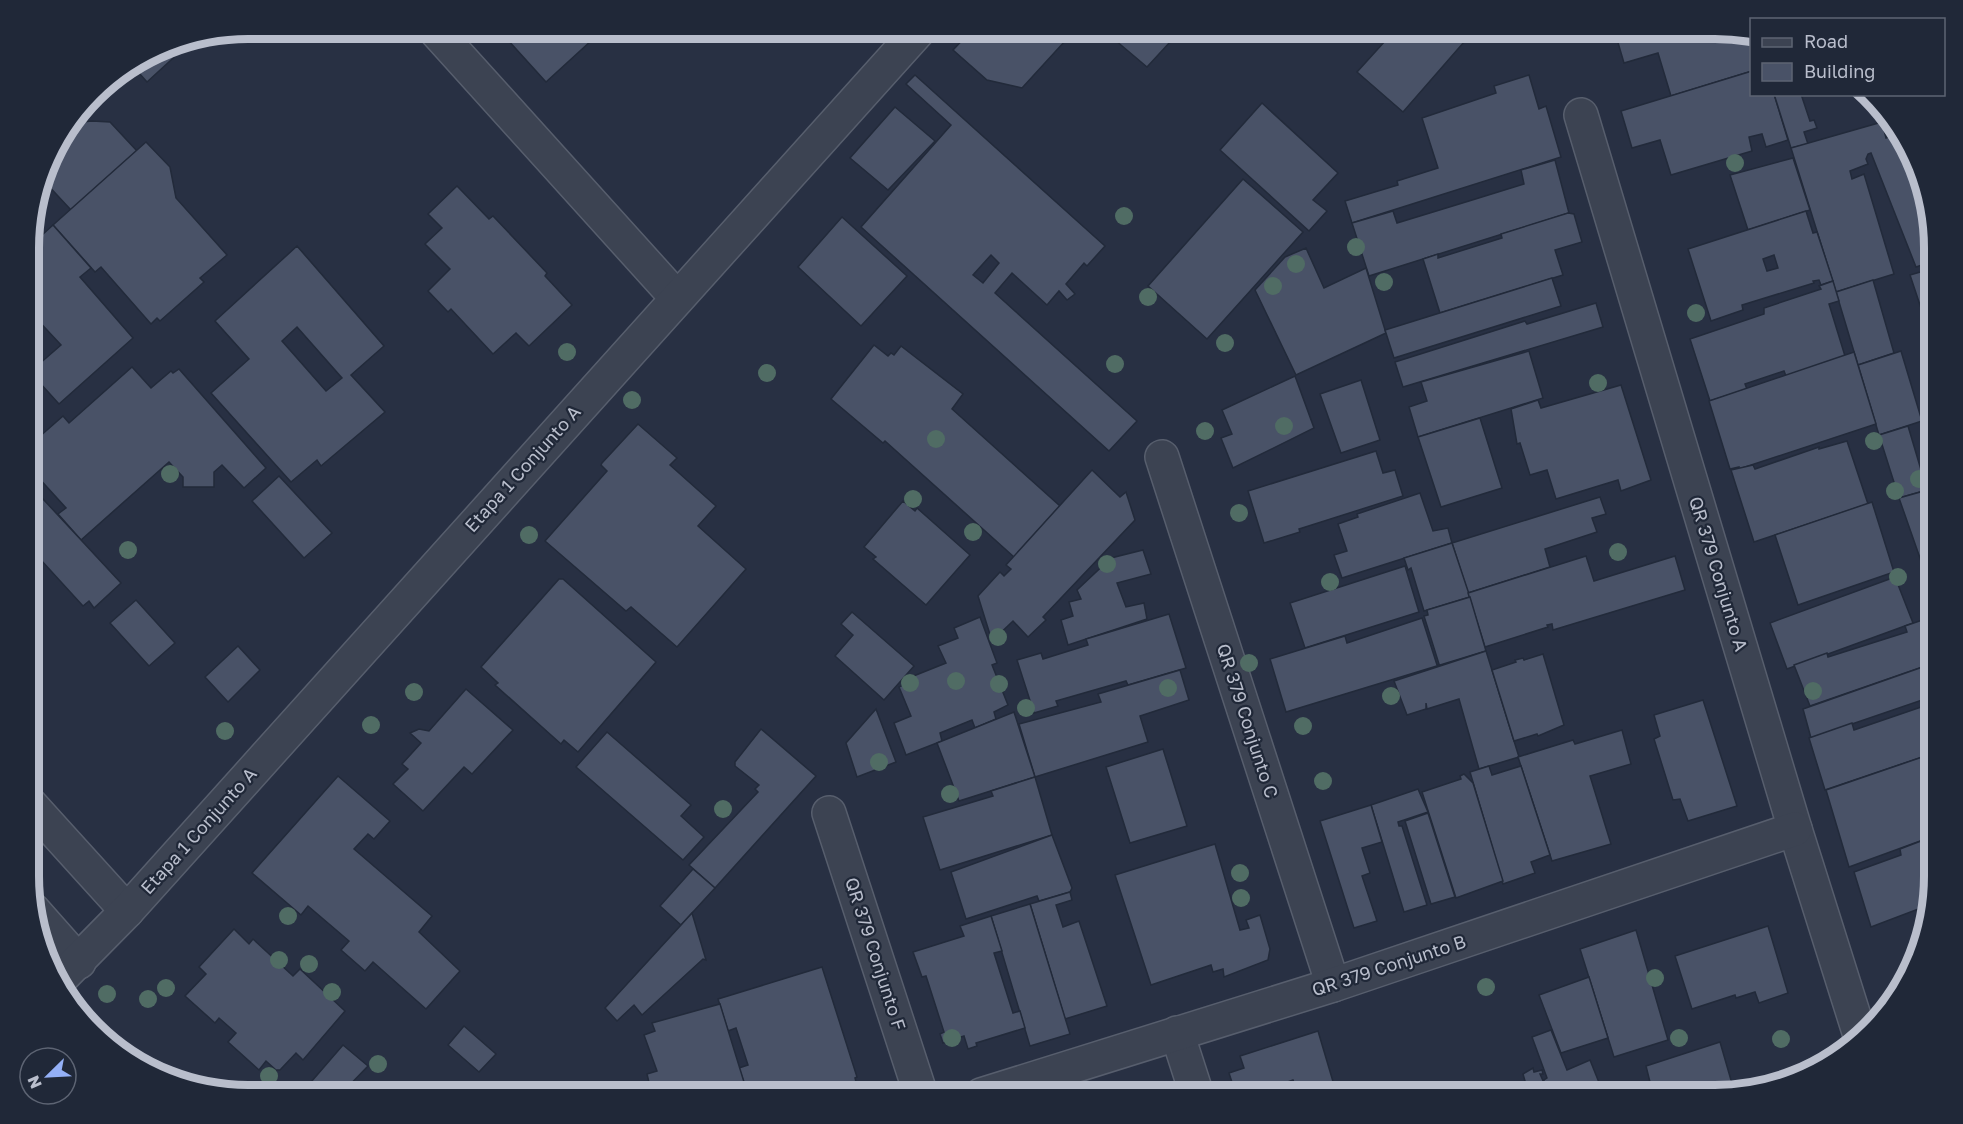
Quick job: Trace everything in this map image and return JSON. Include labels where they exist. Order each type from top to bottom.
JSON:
[{"type":"street","points":[[444,39],[677,298]]},
{"type":"street","name":"Etapa 1 Conjunto A","points":[[69,971],[127,911],[910,39]]},
{"type":"street","name":"QR 379 Conjunto A","points":[[1581,115],[1795,829],[1858,1029]]},
{"type":"street","name":"QR 379 Conjunto C","points":[[1162,457],[1333,985]]},
{"type":"street","name":"QR 379 Conjunto F","points":[[829,813],[918,1085]]},
{"type":"street","points":[[39,814],[127,911]]},
{"type":"street","name":"QR 379 Conjunto B","points":[[1013,1085],[1333,985],[1795,829]]},
{"type":"street","points":[[48,935],[69,971]]},
{"type":"street","points":[[1177,1033],[1194,1085]]},
{"type":"building","points":[[507,39],[593,39],[546,82]]},
{"type":"building","points":[[963,39],[1067,39],[1022,88],[987,80],[953,50]]},
{"type":"building","points":[[1114,39],[1173,39],[1147,67]]},
{"type":"building","points":[[1387,39],[1461,39],[1464,42],[1403,112],[1357,72]]},
{"type":"building","points":[[1617,39],[1715,39],[1750,42],[1750,72],[1671,96],[1658,53],[1624,63]]},
{"type":"building","points":[[182,50],[147,82],[138,71]]},
{"type":"building","points":[[1750,72],[1750,96],[1775,96],[1788,140],[1766,147],[1762,134],[1749,137],[1752,151],[1671,175],[1660,140],[1632,148],[1621,111]]},
{"type":"building","points":[[915,75],[1105,246],[1087,266],[1084,263],[1066,284],[1075,294],[1067,300],[1059,291],[1047,305],[1012,273],[995,293],[1137,421],[1109,451],[861,227],[951,125],[906,84]],"holes":[[[991,255],[999,263],[983,283],[973,275]]]},
{"type":"building","points":[[1529,75],[1539,109],[1546,106],[1561,157],[1352,223],[1345,201],[1398,185],[1397,181],[1438,168],[1422,118],[1496,93],[1494,86]]},
{"type":"building","points":[[1775,96],[1802,96],[1810,121],[1814,120],[1817,128],[1804,132],[1808,144],[1791,148]]},
{"type":"building","points":[[1262,103],[1338,173],[1313,200],[1327,211],[1309,231],[1220,150]]},
{"type":"building","points":[[895,107],[935,141],[888,190],[850,158]]},
{"type":"building","points":[[81,122],[110,122],[137,151],[71,210],[49,186],[67,144]]},
{"type":"building","points":[[1882,122],[1886,138],[1891,136],[1896,144],[1913,181],[1924,235],[1924,264],[1916,267],[1871,153],[1866,159],[1868,164],[1850,171],[1852,179],[1864,174],[1894,274],[1836,292],[1791,148]]},
{"type":"building","points":[[146,142],[170,167],[176,198],[227,255],[200,278],[204,282],[160,321],[157,318],[151,324],[101,267],[95,272],[53,225]]},
{"type":"building","points":[[1793,158],[1810,210],[1748,230],[1730,175]]},
{"type":"building","points":[[1555,160],[1569,213],[1369,276],[1352,223],[1393,211],[1397,223],[1524,184],[1521,170]]},
{"type":"building","points":[[1243,179],[1303,232],[1207,339],[1148,286]]},
{"type":"building","points":[[457,186],[489,219],[493,216],[547,273],[545,276],[572,305],[529,346],[516,333],[493,354],[451,309],[448,312],[428,291],[450,269],[425,244],[442,228],[428,214]]},
{"type":"building","points":[[1806,211],[1813,233],[1817,232],[1833,281],[1821,285],[1819,280],[1813,281],[1814,283],[1742,305],[1743,310],[1711,321],[1688,249]],"holes":[[[1774,255],[1778,268],[1767,271],[1763,259]]]},
{"type":"building","points":[[1568,213],[1574,214],[1582,242],[1555,250],[1563,275],[1440,313],[1423,259],[1438,254],[1438,258],[1502,238],[1501,234]]},
{"type":"building","points":[[842,217],[907,276],[861,326],[798,267]]},
{"type":"building","points":[[53,225],[91,268],[80,277],[133,338],[59,404],[39,382],[39,364],[61,345],[39,321],[40,237]]},
{"type":"building","points":[[297,246],[384,346],[351,375],[385,412],[321,466],[317,460],[291,482],[211,393],[249,359],[215,321]],"holes":[[[297,327],[342,378],[326,391],[282,341]]]},
{"type":"building","points":[[1306,248],[1324,288],[1366,268],[1386,333],[1296,375],[1255,290],[1285,257]]},
{"type":"building","points":[[1924,271],[1924,307],[1921,308],[1910,275]]},
{"type":"building","points":[[1552,278],[1561,306],[1394,358],[1385,330]]},
{"type":"building","points":[[1873,280],[1894,353],[1858,365],[1836,292]]},
{"type":"building","points":[[1833,281],[1839,301],[1829,304],[1845,356],[1786,376],[1784,371],[1745,384],[1747,389],[1710,401],[1690,339],[1764,314],[1764,308],[1821,289],[1819,286]]},
{"type":"building","points":[[1596,303],[1603,327],[1403,387],[1395,362],[1525,321],[1527,324]]},
{"type":"building","points":[[874,345],[888,356],[891,353],[894,355],[901,346],[963,394],[952,409],[1060,506],[1014,557],[885,441],[883,443],[831,399]]},
{"type":"building","points":[[1529,351],[1543,398],[1418,437],[1409,407],[1427,401],[1421,382]]},
{"type":"building","points":[[1901,351],[1922,421],[1879,435],[1858,365]]},
{"type":"building","points":[[1854,352],[1876,424],[1739,469],[1739,467],[1730,469],[1709,401]]},
{"type":"building","points":[[132,367],[151,388],[171,371],[173,373],[179,369],[266,468],[244,488],[222,465],[214,472],[214,487],[183,487],[183,477],[169,462],[81,540],[58,514],[66,508],[39,478],[39,437],[63,416],[69,423]]},
{"type":"building","points":[[1295,376],[1314,428],[1233,468],[1221,438],[1232,434],[1222,410]]},
{"type":"building","points":[[1361,380],[1380,440],[1341,453],[1320,394]]},
{"type":"building","points":[[1621,385],[1651,480],[1621,491],[1618,480],[1556,499],[1547,470],[1530,475],[1520,443],[1517,444],[1511,409],[1538,400],[1541,408]]},
{"type":"building","points":[[1480,418],[1502,488],[1441,507],[1418,437]]},
{"type":"building","points":[[638,424],[677,458],[670,465],[716,506],[698,526],[746,569],[677,647],[631,607],[626,611],[545,541],[607,471],[601,465],[602,463]]},
{"type":"building","points":[[1908,426],[1924,480],[1924,491],[1899,498],[1879,435]]},
{"type":"building","points":[[1847,441],[1868,504],[1754,542],[1731,470],[1753,465],[1755,469],[1819,447],[1819,449]]},
{"type":"building","points":[[1376,451],[1383,473],[1395,470],[1403,496],[1299,529],[1300,532],[1264,543],[1248,491]]},
{"type":"building","points":[[1092,470],[1120,497],[1126,492],[1135,520],[1043,617],[1046,620],[1028,637],[1013,621],[992,641],[978,596],[1000,572],[1004,576],[1011,569],[1006,565]]},
{"type":"building","points":[[279,476],[332,533],[304,558],[252,501]]},
{"type":"building","points":[[1924,491],[1924,569],[1899,498]]},
{"type":"building","points":[[1420,493],[1433,531],[1448,528],[1452,543],[1342,578],[1334,555],[1347,551],[1338,524],[1358,517],[1357,514]]},
{"type":"building","points":[[39,495],[121,583],[94,608],[89,601],[83,606],[39,558]]},
{"type":"building","points":[[1600,497],[1606,514],[1592,518],[1597,532],[1545,549],[1550,567],[1468,593],[1452,543]]},
{"type":"building","points":[[903,501],[915,511],[917,508],[970,555],[926,605],[873,559],[876,557],[864,547]]},
{"type":"building","points":[[1872,502],[1894,572],[1798,605],[1775,535]]},
{"type":"building","points":[[1452,543],[1470,597],[1424,611],[1411,568],[1408,570],[1404,558]]},
{"type":"building","points":[[1143,550],[1151,574],[1117,583],[1126,607],[1144,603],[1147,619],[1068,645],[1061,620],[1073,616],[1069,602],[1081,599],[1077,590],[1111,558]]},
{"type":"building","points":[[1586,556],[1594,581],[1675,556],[1685,590],[1553,630],[1552,624],[1547,625],[1548,627],[1485,647],[1468,593]]},
{"type":"building","points":[[1405,566],[1419,612],[1305,648],[1290,603]]},
{"type":"building","points":[[1895,577],[1913,623],[1787,669],[1770,623]]},
{"type":"building","points":[[559,579],[563,579],[656,662],[578,752],[564,740],[561,744],[495,685],[498,683],[481,667]]},
{"type":"building","points":[[1470,597],[1486,651],[1286,712],[1270,659],[1345,636],[1347,643],[1422,618],[1437,665],[1439,664],[1424,616],[1428,615],[1427,610]]},
{"type":"building","points":[[136,600],[175,643],[149,666],[110,623]]},
{"type":"building","points":[[852,612],[914,666],[884,700],[835,656],[853,635],[841,624]]},
{"type":"building","points":[[1169,614],[1186,668],[1128,685],[1126,681],[1056,701],[1058,706],[1034,713],[1017,660],[1041,653],[1043,659],[1088,645],[1086,639]]},
{"type":"building","points":[[980,617],[997,663],[992,665],[1008,705],[994,712],[996,719],[975,728],[972,720],[940,733],[942,741],[906,755],[894,723],[911,716],[899,687],[907,683],[906,679],[946,663],[938,646],[958,638],[954,628]]},
{"type":"building","points":[[1924,619],[1924,666],[1810,706],[1794,665],[1827,653],[1828,657],[1907,632],[1905,626]]},
{"type":"building","points":[[238,646],[260,670],[228,702],[205,677]]},
{"type":"building","points":[[1486,651],[1519,757],[1479,769],[1459,699],[1427,709],[1426,703],[1426,709],[1407,715],[1394,681]]},
{"type":"building","points":[[1543,654],[1564,725],[1538,736],[1537,734],[1514,741],[1492,670],[1516,662],[1515,660],[1523,658],[1524,660]]},
{"type":"building","points":[[1924,667],[1924,699],[1811,738],[1803,709]]},
{"type":"building","points":[[1180,670],[1189,700],[1140,716],[1148,742],[1035,777],[1019,724],[1101,702],[1098,694]]},
{"type":"building","points":[[466,689],[513,730],[472,774],[464,767],[423,811],[393,784],[408,769],[402,764],[421,743],[410,733],[419,729],[429,731]]},
{"type":"building","points":[[1703,700],[1737,806],[1688,821],[1680,799],[1673,800],[1654,739],[1660,736],[1654,715]]},
{"type":"building","points":[[1924,706],[1924,756],[1825,790],[1809,738],[1852,723],[1854,730]]},
{"type":"building","points":[[876,709],[896,762],[857,777],[846,743]]},
{"type":"building","points":[[1014,712],[1035,777],[959,801],[937,743]]},
{"type":"building","points":[[761,729],[816,776],[715,888],[689,865],[758,792],[755,789],[759,785],[735,766],[735,762]]},
{"type":"building","points":[[1622,730],[1631,764],[1590,776],[1611,844],[1552,861],[1518,757],[1573,740],[1575,744]]},
{"type":"building","points":[[607,732],[691,805],[681,816],[704,837],[683,860],[576,767]]},
{"type":"building","points":[[1163,749],[1187,826],[1130,843],[1106,767]]},
{"type":"building","points":[[1924,756],[1924,840],[1849,867],[1826,790]]},
{"type":"building","points":[[1489,766],[1492,775],[1521,766],[1550,855],[1531,862],[1535,873],[1503,884],[1470,772]]},
{"type":"building","points":[[1464,774],[1473,783],[1503,881],[1456,898],[1422,792],[1461,779],[1460,776]]},
{"type":"building","points":[[338,776],[390,821],[374,839],[368,834],[354,849],[432,916],[419,932],[460,971],[426,1009],[373,962],[365,971],[341,950],[349,941],[308,906],[301,915],[252,873]]},
{"type":"building","points":[[1035,777],[1052,835],[940,870],[923,817],[993,796],[991,791]]},
{"type":"building","points":[[1418,789],[1428,812],[1398,822],[1399,826],[1402,826],[1427,905],[1404,912],[1371,805]]},
{"type":"building","points":[[1371,805],[1382,842],[1362,848],[1370,873],[1362,876],[1377,921],[1354,928],[1320,821]]},
{"type":"building","points":[[1428,813],[1455,897],[1431,904],[1405,821]]},
{"type":"building","points":[[1052,835],[1072,888],[1070,892],[1039,901],[1037,896],[966,919],[951,872]]},
{"type":"building","points":[[1924,840],[1924,889],[1921,908],[1871,927],[1854,872],[1901,855],[1900,849]]},
{"type":"building","points":[[1215,844],[1240,930],[1249,928],[1246,920],[1260,915],[1270,949],[1268,960],[1224,977],[1223,969],[1213,972],[1211,965],[1151,985],[1115,875]]},
{"type":"building","points":[[693,869],[715,888],[681,925],[660,906]]},
{"type":"building","points":[[1070,892],[1072,900],[1056,905],[1063,927],[1079,921],[1107,1006],[1065,1019],[1030,904]]},
{"type":"building","points":[[1030,904],[1070,1034],[1030,1046],[991,916]]},
{"type":"building","points":[[692,913],[706,960],[703,959],[642,1015],[634,1005],[617,1021],[605,1008]]},
{"type":"building","points":[[991,916],[1002,951],[994,953],[1013,1013],[1020,1011],[1025,1028],[976,1043],[977,1046],[968,1049],[964,1036],[943,1043],[940,1034],[944,1032],[926,976],[922,977],[913,952],[964,936],[960,926]]},
{"type":"building","points":[[1768,926],[1788,993],[1759,1003],[1755,992],[1736,998],[1735,995],[1692,1009],[1675,956]]},
{"type":"building","points":[[234,929],[249,944],[253,939],[293,976],[300,969],[345,1011],[303,1060],[296,1053],[280,1070],[276,1070],[266,1061],[259,1070],[228,1042],[236,1033],[219,1018],[215,1023],[185,996],[206,974],[199,967]]},
{"type":"building","points":[[1636,930],[1668,1040],[1614,1057],[1580,949]]},
{"type":"building","points":[[822,967],[857,1077],[855,1078],[857,1085],[745,1085],[739,1068],[748,1065],[736,1028],[728,1031],[718,999]]},
{"type":"building","points":[[1589,977],[1608,1038],[1561,1053],[1539,995]]},
{"type":"building","points":[[720,1004],[745,1085],[650,1085],[647,1074],[657,1071],[644,1035],[655,1031],[652,1023]]},
{"type":"building","points":[[464,1026],[496,1054],[479,1072],[448,1045]]},
{"type":"building","points":[[1551,1030],[1567,1070],[1590,1060],[1600,1085],[1526,1085],[1523,1074],[1533,1068],[1534,1072],[1542,1070],[1543,1074],[1540,1074],[1544,1083],[1547,1078],[1532,1037]]},
{"type":"building","points":[[1318,1031],[1334,1085],[1295,1085],[1293,1080],[1285,1083],[1286,1085],[1233,1085],[1229,1073],[1244,1068],[1240,1056]]},
{"type":"building","points":[[1720,1042],[1732,1084],[1651,1085],[1646,1066]]},
{"type":"building","points":[[343,1045],[368,1066],[350,1085],[308,1085]]}]
